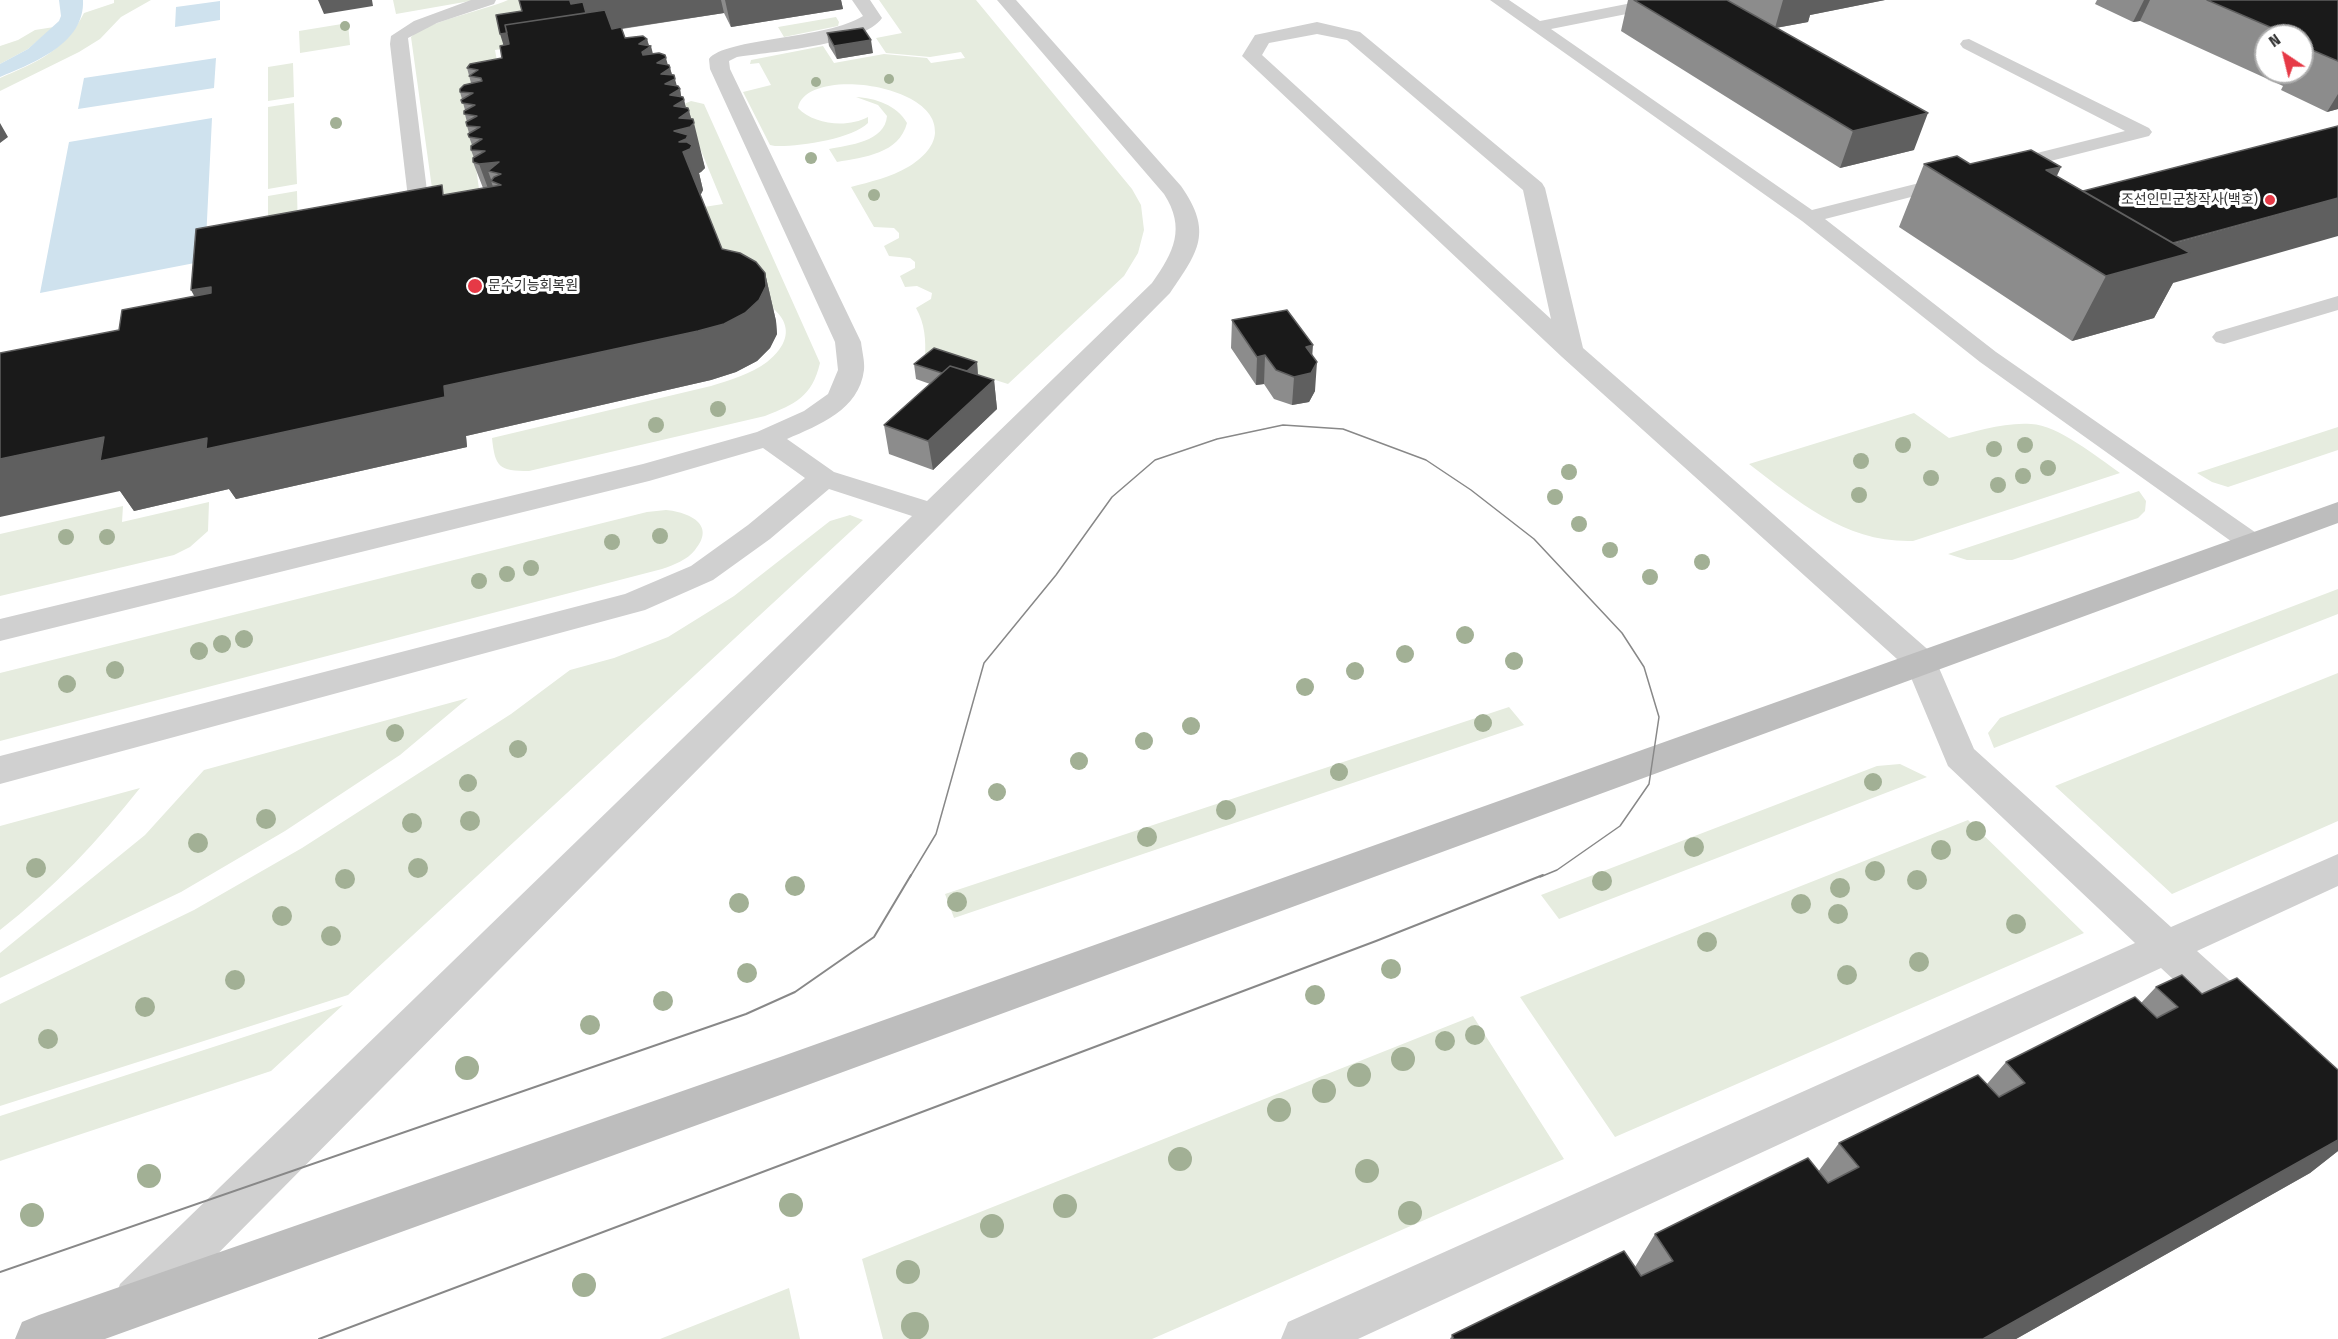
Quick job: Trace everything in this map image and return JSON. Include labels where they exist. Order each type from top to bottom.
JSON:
[{"type":"street","points":[[0,630],[649,472],[767,438],[814,417],[840,398],[851,370],[848,342],[720,69],[719,59],[732,52],[842,33],[864,26],[873,18],[861,0]]},
{"type":"street","points":[[133,1305],[1161,288],[1178,264],[1188,236],[1186,213],[1173,191],[1006,0]]},
{"type":"street","points":[[1571,351],[1534,188],[1353,36],[1317,28],[1262,39],[1252,56],[1571,351],[1921,662],[1960,757],[2269,1042]]},
{"type":"street","points":[[767,438],[824,478],[933,513]]},
{"type":"street","points":[[0,770],[634,602],[702,573],[759,532],[824,478]]},
{"type":"street","points":[[39,1339],[783,1076],[2338,512]]},
{"type":"street","points":[[1305,1339],[2338,869]]},
{"type":"lane","points":[[420,215],[399,44],[400,36],[430,21],[488,0]]},
{"type":"lane","points":[[1498,0],[1809,217],[1988,357],[2252,543]]},
{"type":"lane","points":[[1536,27],[1672,0]]},
{"type":"lane","points":[[1809,217],[2142,132],[1969,44]]},
{"type":"lane","points":[[2224,337],[2338,303]]},
{"type":"shaded area","points":[[114,0],[151,0],[121,17],[100,39],[79,52],[0,91],[0,78],[49,54],[68,37],[84,13],[114,3]]},
{"type":"shaded area","points":[[393,0],[476,0],[396,14]]},
{"type":"shaded area","points":[[508,0],[607,0],[530,45],[495,50],[501,83],[465,88],[484,225],[436,217],[411,37],[441,22]]},
{"type":"shaded area","points":[[879,0],[976,0],[1132,189],[1141,205],[1144,230],[1138,253],[1124,276],[1008,384],[925,358],[924,332],[916,308],[931,299],[932,293],[917,286],[905,287],[900,276],[915,268],[915,262],[910,258],[889,256],[884,246],[899,238],[899,233],[894,228],[874,227],[851,187],[895,174],[922,157],[934,138],[931,116],[916,102],[895,92],[871,86],[845,84],[823,87],[806,95],[798,108],[805,114],[822,121],[851,123],[868,117],[868,123],[838,138],[775,146],[770,145],[743,92],[771,85],[759,63],[750,64],[751,60],[823,46],[834,63],[884,54],[927,58],[931,63],[965,58],[961,52],[930,57],[886,53],[876,38],[902,33]]},
{"type":"shaded area","points":[[836,17],[839,22],[838,26],[784,37],[778,27]]},
{"type":"shaded area","points":[[348,23],[350,45],[300,53],[299,31]]},
{"type":"shaded area","points":[[54,27],[28,49],[0,64],[0,46],[18,40],[35,30]]},
{"type":"shaded area","points":[[293,63],[294,97],[268,101],[268,67]]},
{"type":"shaded area","points":[[856,97],[871,99],[891,107],[907,123],[903,133],[888,148],[869,156],[837,162],[829,149],[865,141],[880,132],[885,125],[887,116],[878,105]]},
{"type":"shaded area","points":[[691,101],[704,104],[820,363],[817,375],[801,398],[765,416],[529,471],[505,468],[497,461],[492,438],[733,379],[767,362],[779,350],[785,339],[786,328],[782,318],[764,302],[739,291],[704,207],[723,204],[683,107]]},
{"type":"shaded area","points":[[294,103],[297,184],[268,189],[268,107]]},
{"type":"shaded area","points":[[297,191],[298,233],[268,239],[268,196]]},
{"type":"shaded area","points":[[1914,413],[1949,438],[2010,424],[2042,426],[2077,443],[2120,473],[1913,541],[1889,540],[1845,528],[1805,506],[1749,464]]},
{"type":"shaded area","points":[[2338,427],[2338,450],[2228,487],[2212,482],[2197,473]]},
{"type":"shaded area","points":[[2139,491],[2146,501],[2145,511],[2138,518],[2012,560],[1967,560],[1948,554]]},
{"type":"shaded area","points":[[209,502],[208,531],[190,547],[174,555],[0,596],[0,534],[123,506],[122,522]]},
{"type":"shaded area","points":[[666,510],[691,517],[701,526],[703,533],[701,541],[692,554],[667,567],[0,741],[0,673],[647,512]]},
{"type":"shaded area","points":[[850,515],[863,520],[348,995],[0,1106],[0,1004],[194,910],[302,848],[511,714],[570,670],[614,658],[668,637],[734,596],[830,521]]},
{"type":"shaded area","points":[[2338,589],[2338,614],[1994,748],[1988,733],[2000,718]]},
{"type":"shaded area","points":[[2338,673],[2338,821],[2172,894],[2055,786]]},
{"type":"shaded area","points":[[468,698],[400,755],[285,831],[181,892],[0,978],[0,953],[145,835],[204,770]]},
{"type":"shaded area","points":[[1509,707],[1524,725],[954,918],[945,894]]},
{"type":"shaded area","points":[[1900,764],[1927,777],[1559,919],[1541,895],[1877,766]]},
{"type":"shaded area","points":[[140,788],[74,863],[0,930],[0,826]]},
{"type":"shaded area","points":[[1968,820],[2084,933],[1615,1137],[1520,997]]},
{"type":"shaded area","points":[[343,1005],[271,1071],[0,1161],[0,1116]]},
{"type":"shaded area","points":[[1473,1016],[1564,1159],[1152,1339],[883,1339],[862,1259]]},
{"type":"shaded area","points":[[789,1288],[800,1339],[660,1339]]},
{"type":"water","points":[[59,0],[83,0],[76,29],[55,50],[0,77],[0,64],[28,49],[59,21],[61,16]]},
{"type":"water","points":[[220,1],[220,20],[175,27],[176,7]]},
{"type":"water","points":[[216,58],[214,88],[78,109],[84,78]]},
{"type":"water","points":[[212,118],[205,261],[40,293],[69,142]]},
{"type":"building","points":[[519,0],[575,0],[570,1],[571,4],[583,2],[586,13],[505,25],[507,33],[500,34],[496,15],[522,11]]},
{"type":"building","points":[[1634,0],[1727,0],[1928,113],[1853,131]]},
{"type":"building","points":[[2207,0],[2338,0],[2338,61],[2314,51],[2314,24],[2263,24]]},
{"type":"building","name":"문수기능회복원","points":[[605,10],[612,29],[621,27],[625,38],[643,36],[647,39],[639,44],[651,46],[642,52],[643,55],[659,53],[665,55],[666,58],[657,63],[669,65],[670,68],[661,74],[674,75],[675,79],[665,84],[678,86],[680,89],[670,95],[683,97],[684,100],[674,106],[688,108],[689,111],[679,118],[693,119],[694,123],[690,127],[674,131],[688,135],[686,139],[679,142],[692,145],[690,149],[683,152],[722,249],[740,253],[756,262],[765,273],[766,286],[759,300],[745,313],[724,324],[698,331],[444,386],[445,397],[206,449],[207,438],[100,461],[104,437],[0,459],[0,353],[119,330],[122,310],[211,293],[211,287],[191,290],[196,229],[442,185],[443,195],[501,185],[491,181],[501,174],[488,171],[499,162],[479,164],[473,162],[473,158],[485,151],[471,150],[471,146],[482,139],[469,137],[468,134],[480,127],[467,126],[466,122],[477,116],[464,114],[464,111],[475,105],[462,103],[461,100],[473,93],[460,92],[460,89],[464,85],[482,81],[481,78],[469,76],[478,70],[467,68],[470,64],[502,58],[500,46],[509,44],[505,25]]},
{"type":"building","points":[[863,28],[871,40],[834,46],[827,33]]},
{"type":"building","points":[[2338,126],[2338,198],[2173,243],[2083,191]]},
{"type":"building","points":[[2031,150],[2061,167],[2046,170],[2190,253],[2106,276],[1924,164],[1957,156],[1970,164]]},
{"type":"building","points":[[1287,310],[1313,345],[1306,347],[1317,362],[1311,373],[1294,377],[1276,370],[1265,355],[1257,357],[1232,320]]},
{"type":"building","points":[[934,348],[977,362],[967,371],[950,366],[942,373],[914,364]]},
{"type":"building","points":[[950,366],[994,380],[928,441],[884,425]]},
{"type":"building","points":[[2182,975],[2202,994],[2237,978],[2338,1070],[2338,1140],[1983,1339],[1454,1339],[1452,1335],[1624,1251],[1641,1276],[1673,1261],[1655,1234],[1808,1158],[1828,1183],[1859,1167],[1839,1143],[1978,1075],[1999,1097],[2025,1083],[2006,1062],[2135,997],[2157,1018],[2178,1007],[2156,987]]},
{"type":"tram line","points":[[910,877],[936,834],[984,663],[1056,575],[1112,497],[1155,460],[1217,439],[1283,425],[1343,429],[1426,460],[1471,490],[1534,539],[1622,633],[1644,667],[1659,717],[1649,784],[1620,826],[1557,870],[1540,877]]},
{"type":"tram line","points":[[0,1272],[746,1014],[795,992],[874,937],[911,875]]},
{"type":"tram line","points":[[319,1339],[1376,941],[1543,875]]},
{"type":"place","name":"조선인민군창작사(백호)","points":[[2270,200]]},
{"type":"place","name":"문수기능회복원","points":[[475,286]]}]
